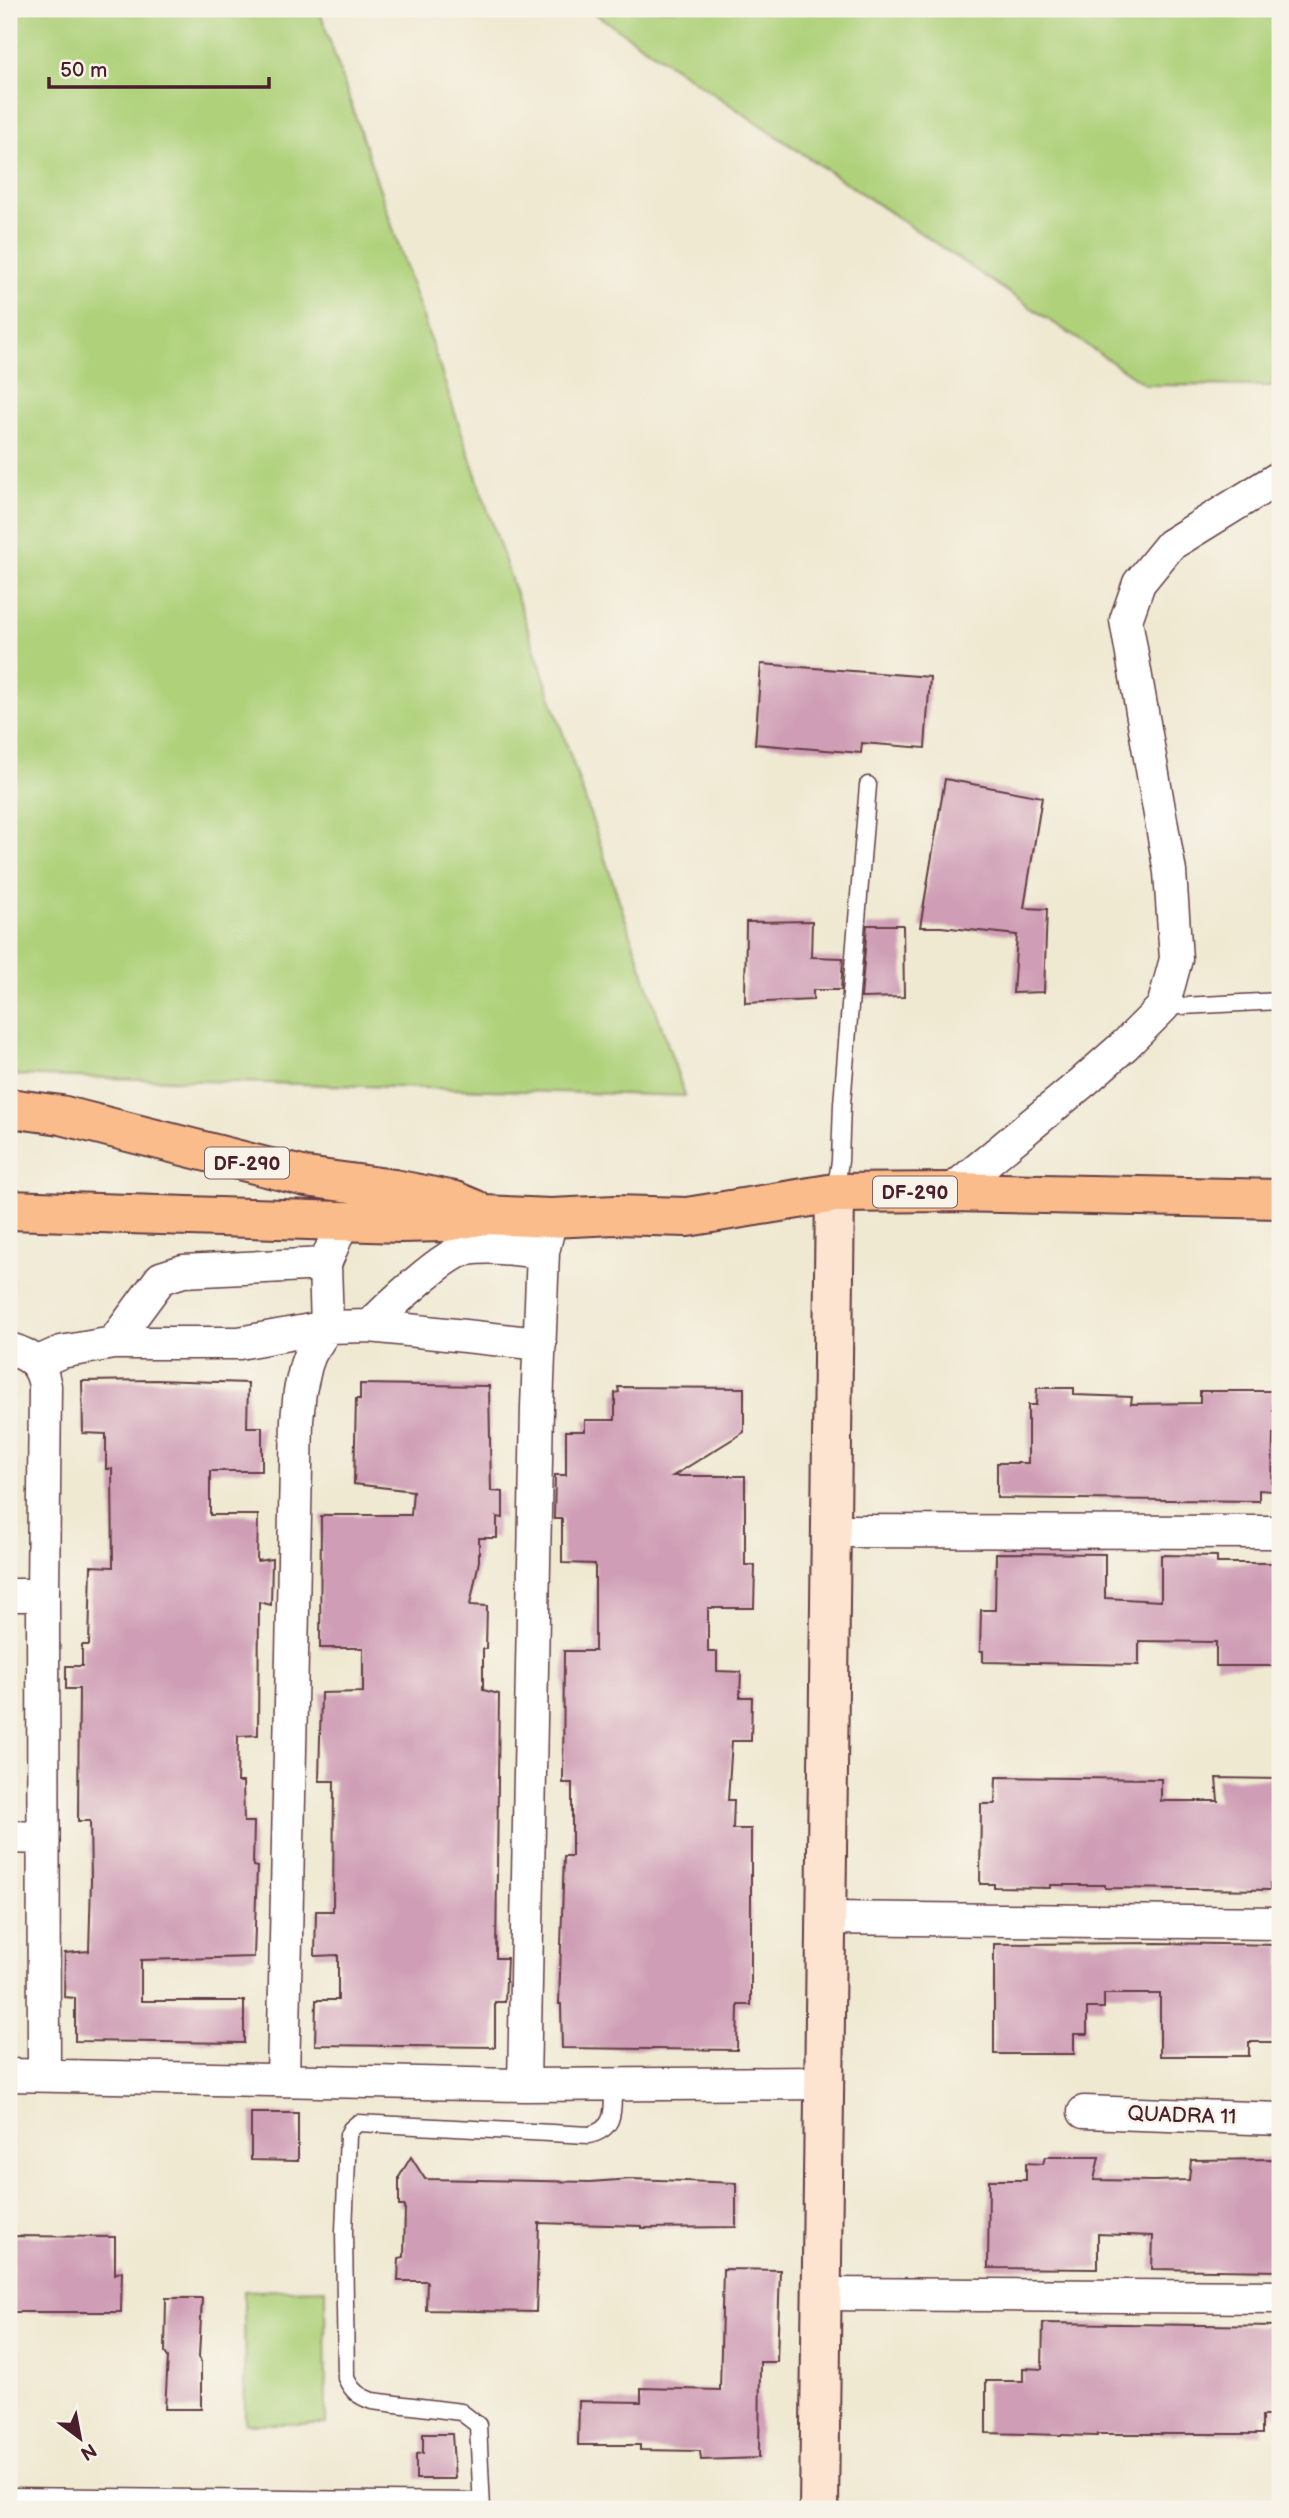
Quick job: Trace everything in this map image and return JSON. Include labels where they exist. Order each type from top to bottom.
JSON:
[{"type":"highway","name":"DF-290","points":[[9,1108],[61,1115],[306,1177],[394,1189],[455,1201],[485,1215],[547,1235],[615,1215],[687,1217],[835,1193],[950,1192],[1280,1199]]},
{"type":"highway","name":"DF-290","points":[[9,1210],[343,1221],[445,1222],[485,1215]]},
{"type":"street","points":[[950,1192],[1100,1068],[1163,1007],[1176,959],[1170,872],[1126,620],[1139,583],[1170,545],[1280,477]]},
{"type":"street","points":[[819,2509],[824,2294],[829,1531],[835,1193]]},
{"type":"street","points":[[283,2079],[297,1420],[306,1365],[327,1327],[325,1264],[343,1221]]},
{"type":"street","points":[[370,1326],[394,1301],[457,1252],[547,1235],[540,1344],[524,2085]]},
{"type":"street","points":[[113,1343],[161,1278],[183,1271],[325,1264]]},
{"type":"street","points":[[22,1356],[113,1343],[239,1343],[327,1327],[370,1326],[540,1344]]},
{"type":"street","points":[[22,1356],[43,1376],[46,1413],[43,1595],[44,2075]]},
{"type":"street","points":[[829,1531],[1280,1532]]},
{"type":"street","points":[[9,1595],[43,1595]]},
{"type":"street","points":[[9,1837],[43,1838]]},
{"type":"street","points":[[826,1918],[1280,1923]]},
{"type":"street","points":[[9,2075],[524,2085],[824,2083]]},
{"type":"street","name":"QUADRA 11","points":[[1084,2112],[1280,2119]]},
{"type":"street","points":[[824,2294],[1280,2297]]},
{"type":"street","points":[[9,2504],[43,2507],[473,2509]]},
{"type":"lane","points":[[835,1193],[840,1161],[868,785]]},
{"type":"lane","points":[[1163,1007],[1280,1001]]},
{"type":"lane","points":[[482,2509],[478,2425],[472,2418],[461,2412],[372,2401],[359,2396],[346,2378],[344,2231],[348,2135],[358,2123],[589,2135],[602,2132],[611,2120],[613,2083]]},
{"type":"green space","points":[[9,9],[319,9],[685,1096],[9,1075]]},
{"type":"green space","points":[[588,9],[1280,9],[1280,386],[1146,385]]},
{"type":"green space","points":[[325,2289],[326,2424],[245,2424],[244,2291]]},
{"type":"building","points":[[761,664],[930,677],[925,748],[862,743],[861,753],[755,744]]},
{"type":"building","points":[[945,779],[1042,797],[1024,908],[1047,909],[1044,992],[1013,993],[1017,935],[920,927]]},
{"type":"building","points":[[812,921],[811,957],[843,958],[841,990],[813,990],[813,1000],[745,1003],[746,922]]},
{"type":"building","points":[[867,925],[903,925],[904,997],[861,998]]},
{"type":"building","points":[[82,1381],[248,1383],[247,1427],[262,1427],[262,1471],[210,1471],[210,1515],[258,1515],[257,1561],[272,1559],[271,1605],[259,1602],[258,1735],[238,1736],[237,1782],[243,1782],[244,1822],[254,1822],[253,1866],[257,1867],[254,1957],[141,1960],[141,2001],[244,2001],[244,2043],[75,2041],[75,1998],[64,1997],[65,1953],[89,1951],[91,1881],[90,1821],[78,1821],[79,1689],[66,1689],[66,1666],[82,1666],[82,1645],[89,1645],[91,1566],[113,1567],[112,1469],[106,1469],[106,1434],[83,1433]]},
{"type":"building","points":[[360,1384],[489,1386],[491,1491],[503,1492],[503,1518],[497,1517],[497,1538],[479,1538],[479,1561],[470,1605],[487,1606],[483,1690],[499,1694],[496,1958],[507,1958],[505,2002],[495,2002],[495,2047],[315,2045],[316,2000],[338,2000],[338,1955],[315,1956],[316,1911],[333,1911],[334,1781],[319,1781],[321,1693],[363,1692],[363,1648],[320,1648],[321,1517],[411,1515],[413,1491],[354,1484],[356,1399],[360,1399]]},
{"type":"building","points":[[618,1387],[744,1388],[744,1432],[673,1476],[745,1476],[745,1565],[755,1565],[754,1608],[708,1608],[708,1652],[717,1652],[717,1671],[741,1672],[740,1697],[752,1697],[751,1741],[732,1741],[728,1800],[734,1800],[733,1829],[751,1829],[751,2005],[738,2005],[737,2050],[562,2048],[559,2004],[564,1856],[572,1856],[572,1783],[563,1783],[564,1651],[595,1651],[595,1564],[562,1563],[562,1519],[554,1519],[555,1475],[566,1475],[566,1431],[585,1431],[585,1420],[615,1420],[615,1393],[619,1392]]},
{"type":"building","points":[[1037,1388],[1074,1388],[1074,1395],[1132,1397],[1131,1404],[1200,1403],[1200,1391],[1274,1391],[1273,1411],[1280,1411],[1280,1435],[1273,1434],[1272,1491],[1259,1490],[1259,1501],[997,1498],[997,1463],[1028,1463],[1028,1405],[1036,1405]]},
{"type":"building","points":[[996,1553],[1105,1554],[1105,1598],[1161,1601],[1161,1555],[1217,1556],[1217,1563],[1280,1563],[1280,1666],[1216,1666],[1216,1642],[1139,1641],[1139,1665],[983,1662],[983,1651],[980,1651],[981,1610],[995,1610]]},
{"type":"building","points":[[996,1777],[1161,1779],[1161,1801],[1218,1801],[1216,1778],[1280,1779],[1280,1884],[1270,1884],[1270,1890],[1105,1888],[1105,1885],[994,1887],[994,1884],[980,1884],[981,1804],[995,1804]]},
{"type":"building","points":[[994,1944],[1280,1945],[1280,2042],[1249,2042],[1249,2056],[1160,2056],[1160,1994],[1104,1994],[1104,2008],[1087,2008],[1087,2034],[1074,2034],[1074,2054],[994,2054]]},
{"type":"building","points":[[251,2113],[298,2113],[298,2161],[251,2160]]},
{"type":"building","points":[[411,2157],[425,2179],[590,2182],[632,2179],[736,2183],[736,2227],[642,2228],[539,2223],[536,2312],[426,2310],[427,2281],[398,2281],[399,2258],[404,2257],[405,2206],[399,2206],[399,2177]]},
{"type":"building","points":[[1045,2157],[1099,2157],[1094,2180],[1154,2181],[1189,2180],[1191,2160],[1280,2159],[1280,2271],[1152,2269],[1153,2236],[1098,2234],[1098,2269],[988,2268],[989,2180],[1026,2180],[1026,2163],[1043,2164]]},
{"type":"building","points":[[13,2236],[115,2237],[115,2274],[122,2271],[121,2312],[12,2312]]},
{"type":"building","points":[[723,2269],[780,2270],[777,2362],[760,2362],[759,2458],[701,2460],[700,2451],[640,2450],[640,2445],[578,2445],[579,2401],[641,2402],[641,2388],[720,2390]]},
{"type":"building","points":[[166,2298],[202,2298],[199,2357],[201,2409],[165,2409],[168,2357],[165,2353]]},
{"type":"building","points":[[1043,2323],[1280,2326],[1280,2416],[1262,2416],[1262,2434],[1097,2436],[986,2433],[986,2381],[1023,2381],[1023,2368],[1042,2369]]},
{"type":"building","points":[[423,2434],[452,2434],[455,2479],[416,2479],[416,2454],[423,2453]]}]
